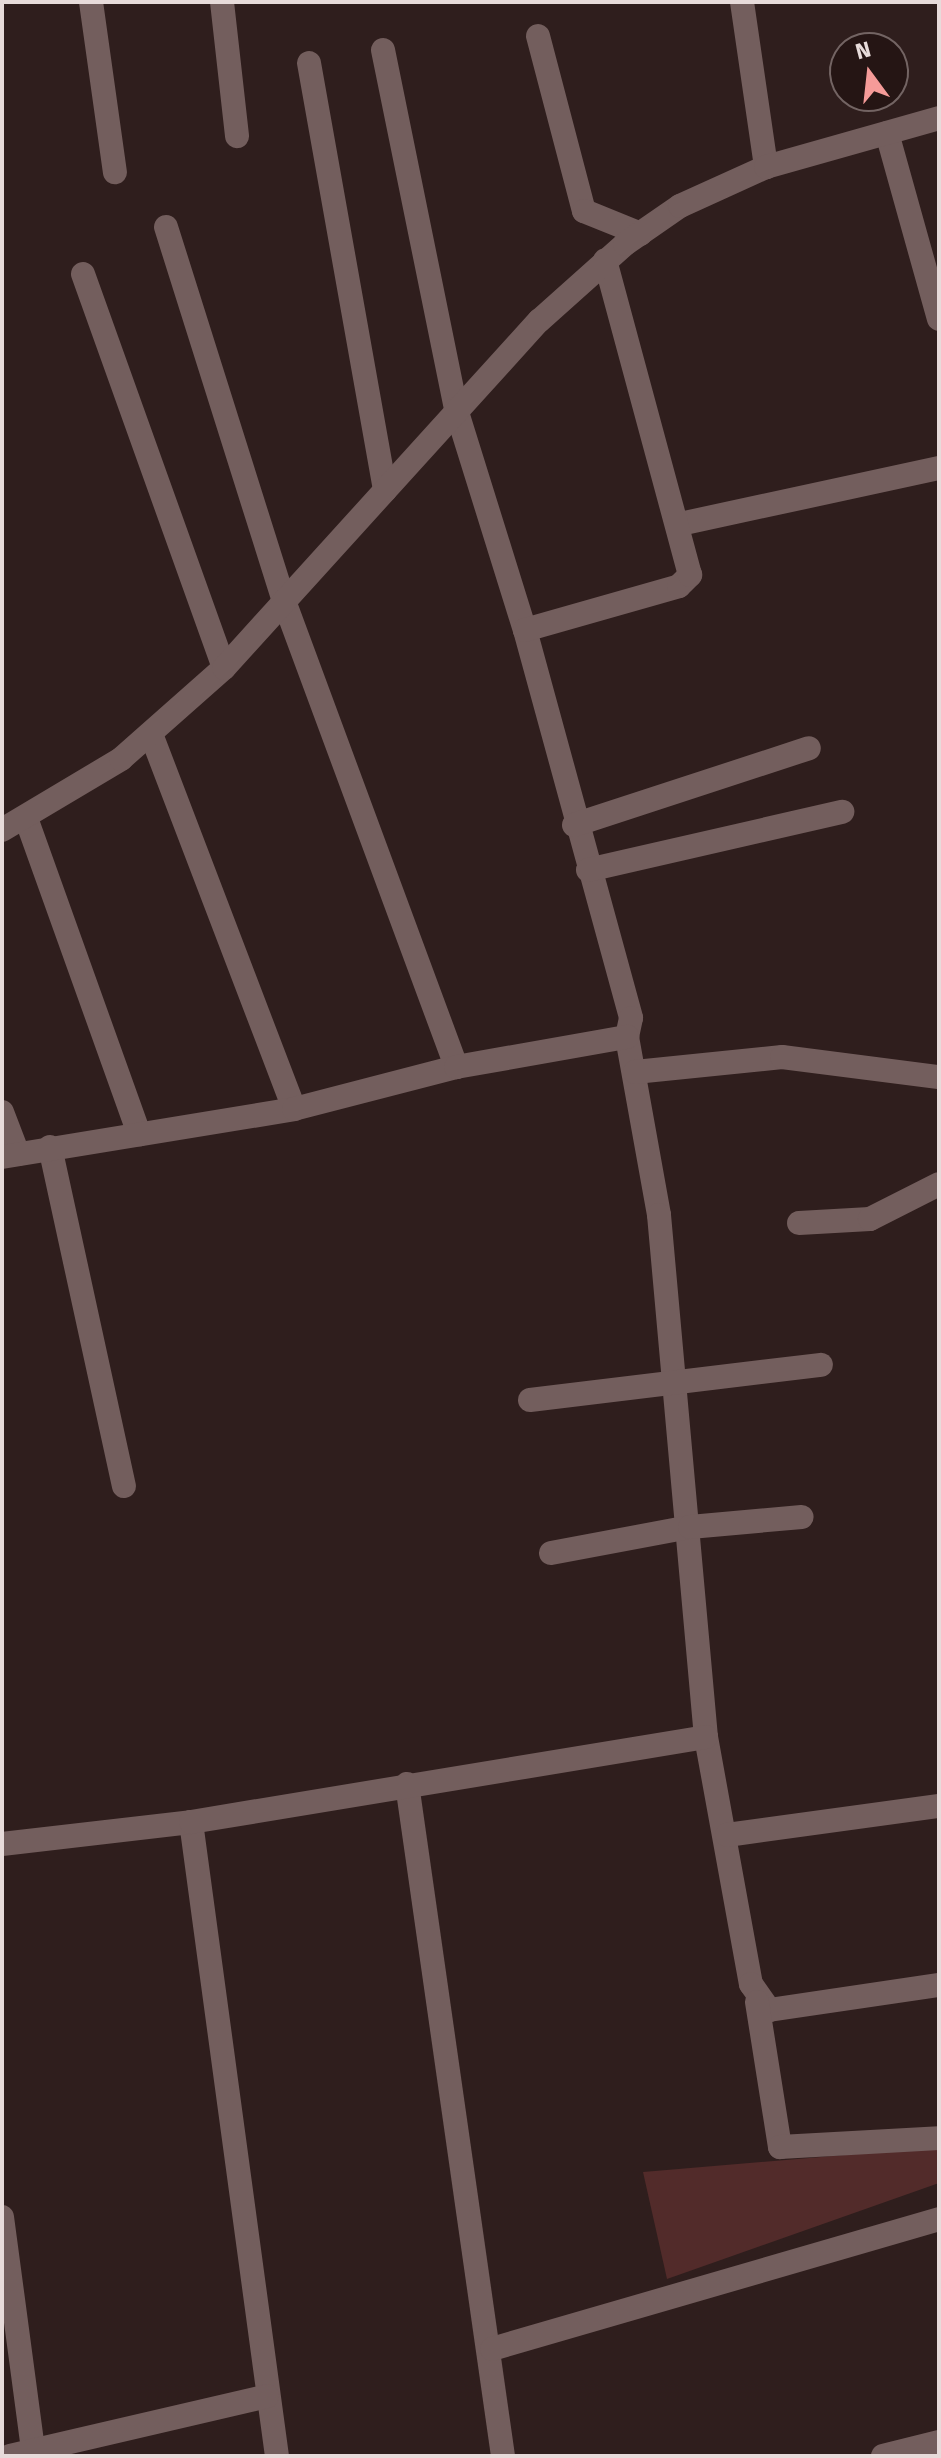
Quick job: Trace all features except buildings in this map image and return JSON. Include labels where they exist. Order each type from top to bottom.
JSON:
[{"type":"street","points":[[91,2],[115,172]]},
{"type":"street","points":[[222,2],[237,136]]},
{"type":"street","points":[[742,2],[766,167]]},
{"type":"street","points":[[538,36],[584,211],[641,234]]},
{"type":"street","points":[[383,50],[456,409],[525,630],[574,825],[631,1018],[627,1037],[659,1215],[690,1527],[706,1737],[727,1835],[780,2147],[939,2138]]},
{"type":"street","points":[[309,63],[385,490]]},
{"type":"street","points":[[2,830],[26,818],[151,734],[224,668],[456,409],[605,260],[641,234],[766,167],[939,118]]},
{"type":"street","points":[[887,133],[939,319]]},
{"type":"street","points":[[166,227],[284,601],[456,1067]]},
{"type":"street","points":[[525,630],[679,586],[690,575],[680,524],[605,260]]},
{"type":"street","points":[[83,274],[224,668]]},
{"type":"street","points":[[680,524],[939,468]]},
{"type":"street","points":[[151,734],[294,1109]]},
{"type":"street","points":[[574,825],[809,748]]},
{"type":"street","points":[[588,870],[842,812]]},
{"type":"street","points":[[26,818],[139,1134]]},
{"type":"street","points":[[2,1112],[10,1155],[294,1109],[456,1067],[627,1037]]},
{"type":"street","points":[[635,1072],[782,1057],[939,1077]]},
{"type":"street","points":[[50,1147],[124,1486]]},
{"type":"street","points":[[799,1223],[870,1219],[939,1184]]},
{"type":"street","points":[[530,1400],[676,1388],[821,1365]]},
{"type":"street","points":[[551,1553],[690,1527],[802,1517]]},
{"type":"street","points":[[2,1844],[191,1822],[706,1737]]},
{"type":"street","points":[[407,1784],[492,2349],[503,2456]]},
{"type":"street","points":[[727,1835],[939,1806]]},
{"type":"street","points":[[191,1822],[277,2456]]},
{"type":"street","points":[[757,2002],[769,2010],[939,1985]]},
{"type":"street","points":[[2,2217],[22,2452],[267,2396]]},
{"type":"street","points":[[492,2349],[939,2219]]},
{"type":"street","points":[[883,2456],[939,2442]]},
{"type":"shaded area","points":[[939,2147],[939,2183],[667,2279],[643,2172]]}]
